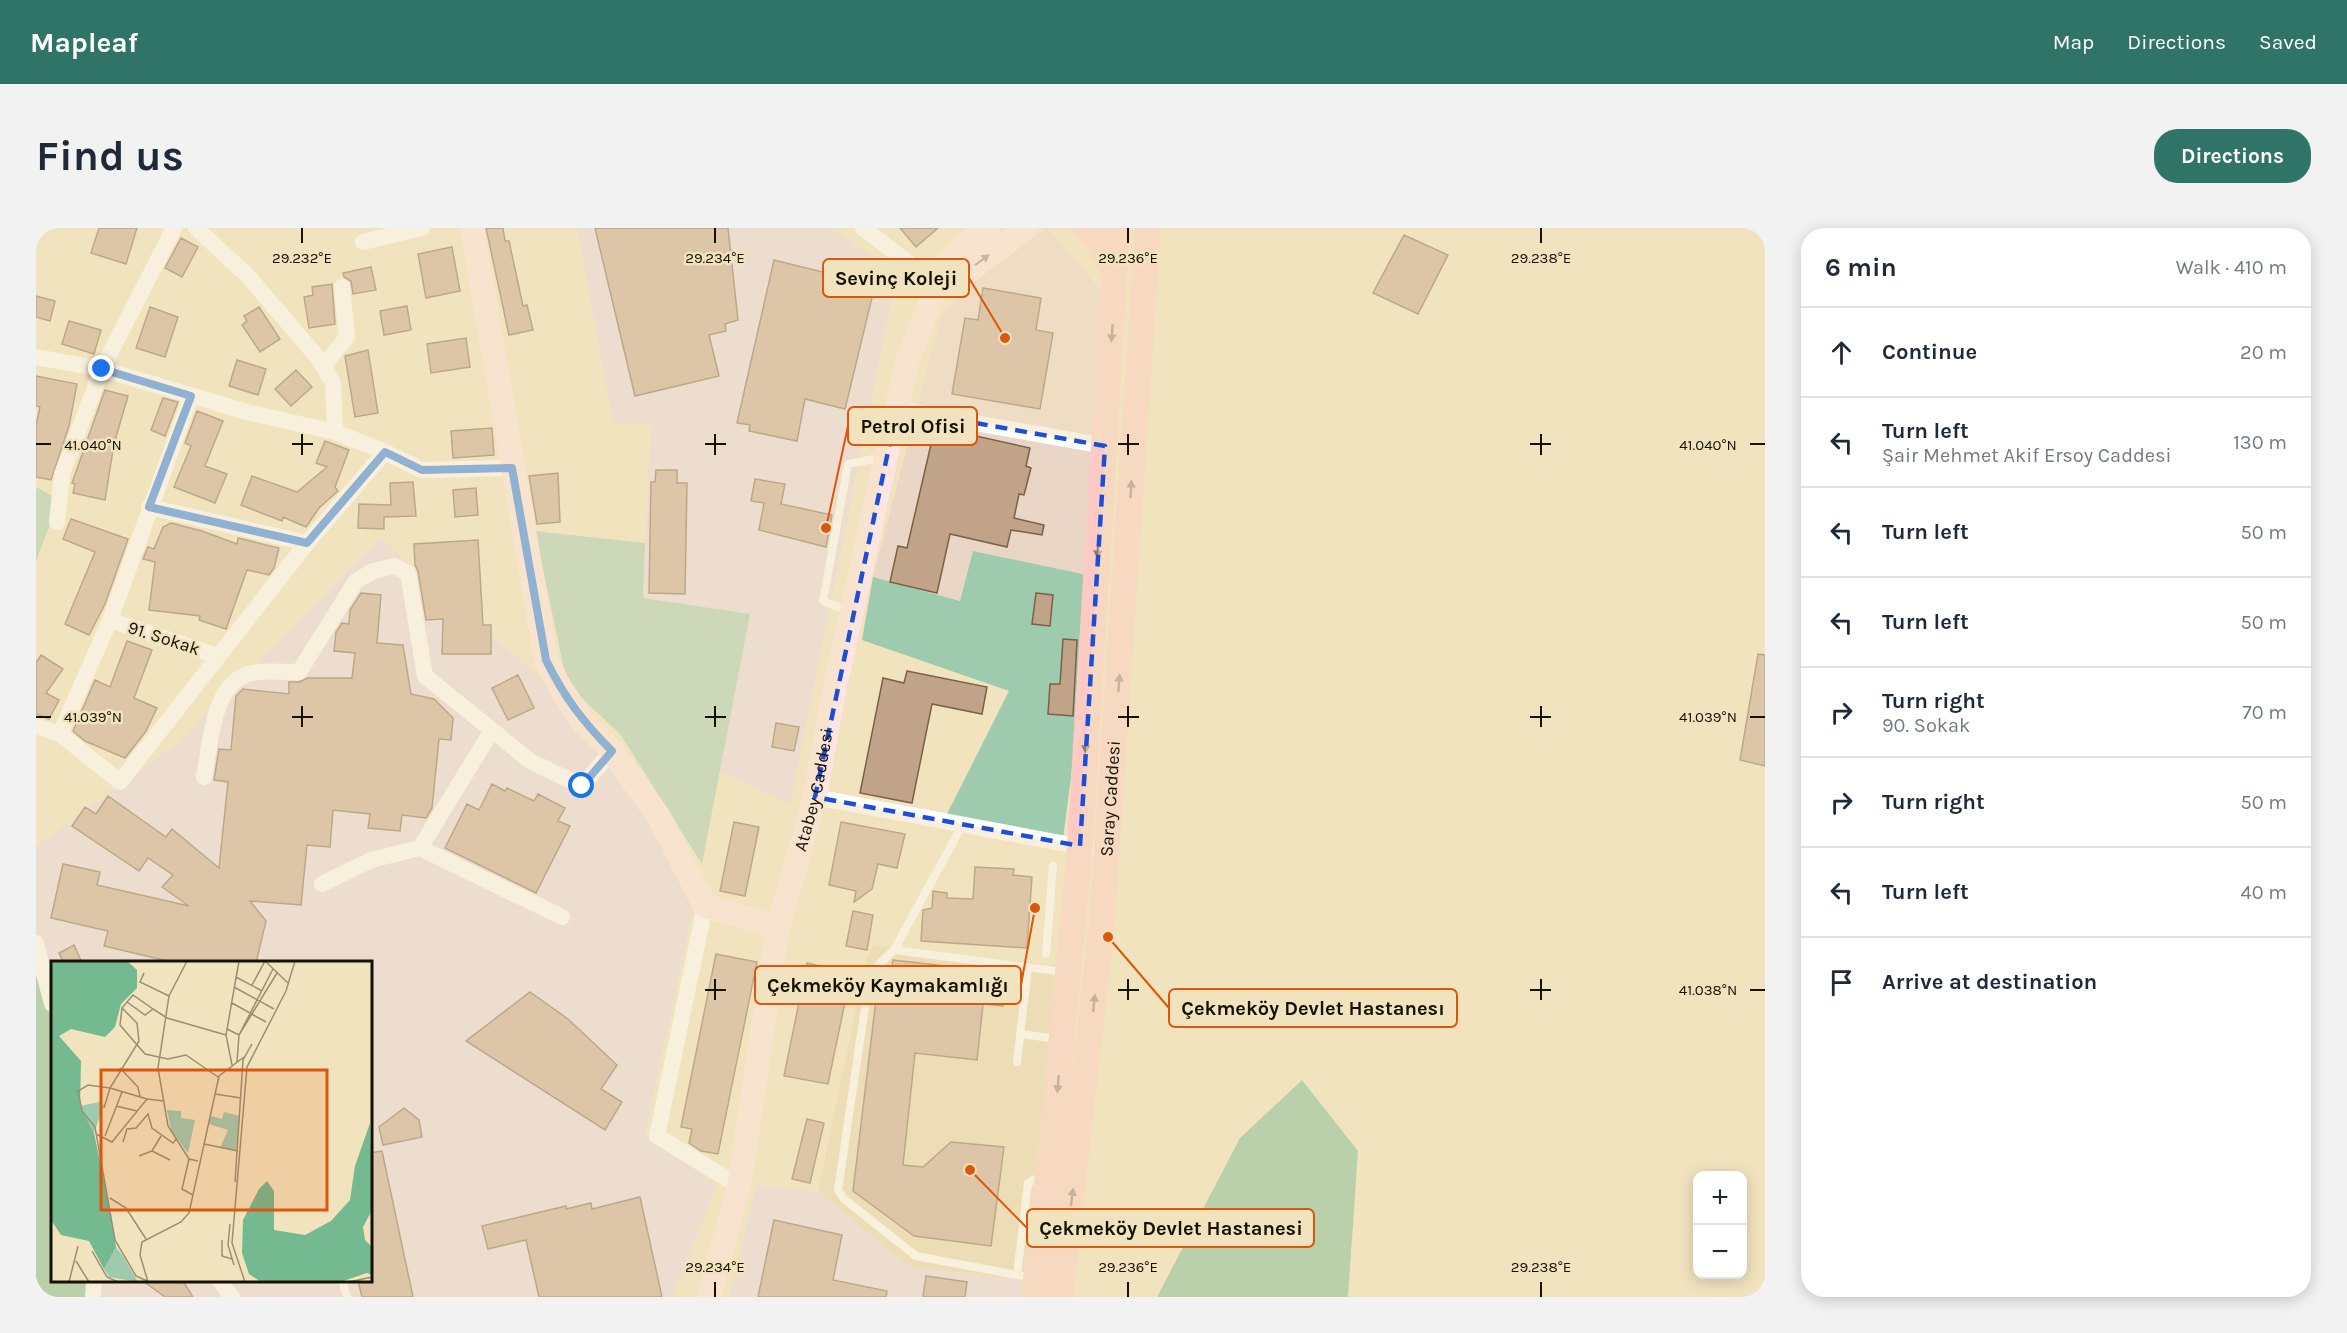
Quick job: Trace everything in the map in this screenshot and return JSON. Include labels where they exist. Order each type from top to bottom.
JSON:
[{"type":"main road","points":[[472,228],[509,433],[512,468],[546,660],[560,687],[583,722],[612,751],[659,817],[705,906],[778,927]]},
{"type":"main road","name":"Atabey Caddesi","points":[[710,1297],[739,1186],[778,927],[814,797],[884,457],[907,362],[936,285],[937,273],[959,250],[988,228]]},
{"type":"main road","points":[[936,285],[948,286],[1026,228]]},
{"type":"main road","points":[[1086,228],[1098,240],[1115,275]]},
{"type":"main road","name":"Saray Caddesi","points":[[1029,1283],[1048,1179],[1068,972],[1061,914],[1080,846],[1117,228]]},
{"type":"main road","name":"Saray Caddesi","points":[[1060,1297],[1081,1125],[1107,852],[1148,228]]},
{"type":"street","points":[[57,522],[62,474],[102,369],[174,228]]},
{"type":"street","points":[[196,228],[247,275],[322,366],[333,383],[335,432]]},
{"type":"street","points":[[363,242],[423,228]]},
{"type":"street","points":[[863,228],[936,285]]},
{"type":"street","points":[[322,366],[347,337],[342,287]]},
{"type":"street","points":[[36,357],[102,369],[247,412],[335,432],[422,470],[512,468]]},
{"type":"street","points":[[60,734],[110,620],[191,396]]},
{"type":"street","points":[[897,409],[1105,446]]},
{"type":"street","points":[[36,726],[60,734],[120,782],[307,543],[385,452]]},
{"type":"street","points":[[149,507],[307,543]]},
{"type":"street","points":[[204,777],[221,695],[235,678],[253,672],[299,672],[356,581],[373,571],[394,566],[408,573],[425,676],[491,732],[530,761],[582,786],[612,751]]},
{"type":"street","name":"91. Sokak","points":[[110,620],[218,656]]},
{"type":"street","points":[[420,848],[491,732]]},
{"type":"street","points":[[814,797],[1107,852]]},
{"type":"street","points":[[322,884],[371,860],[420,848],[562,917]]},
{"type":"street","points":[[705,906],[657,1136],[739,1186]]},
{"type":"street","points":[[36,943],[51,1000]]},
{"type":"street","points":[[93,1297],[94,1282]]},
{"type":"street","points":[[220,1282],[232,1297]]},
{"type":"lane","points":[[851,613],[823,601],[848,464],[884,457]]},
{"type":"lane","points":[[963,824],[894,950],[870,973],[838,1190],[844,1199],[916,1256],[1029,1283]]},
{"type":"lane","points":[[1046,954],[1061,914],[1053,866]]},
{"type":"lane","points":[[894,950],[1068,972]]},
{"type":"lane","points":[[1017,1062],[1028,967]]},
{"type":"lane","points":[[1020,1034],[1062,1039]]},
{"type":"lane","points":[[342,1282],[347,1297]]},
{"type":"highlighted area","points":[[897,409],[1105,446],[1080,846],[815,797]]},
{"type":"shaded area","points":[[577,228],[831,228],[897,273],[790,804],[719,772],[750,615],[643,598],[651,423],[613,423]]},
{"type":"shaded area","points":[[1047,228],[1100,289],[1097,577],[973,551],[960,601],[873,577],[941,317],[978,274]]},
{"type":"shaded area","points":[[380,538],[540,677],[632,791],[693,909],[645,1135],[717,1185],[673,1297],[96,1297],[95,1282],[372,1282],[372,961],[51,961],[51,1022],[36,941],[36,846],[174,746]]},
{"type":"shaded area","points":[[874,945],[1061,966],[1023,1279],[911,1268],[818,1191],[867,956]]},
{"type":"shaded area","points":[[756,1185],[818,1191],[911,1268],[1023,1279],[1020,1297],[729,1297]]},
{"type":"green space","points":[[36,487],[59,500],[36,562]]},
{"type":"green space","points":[[535,531],[645,543],[643,598],[750,614],[702,864],[620,734],[567,684]]},
{"type":"green space","points":[[973,551],[1097,577],[1063,839],[942,824],[1009,691],[862,640],[873,577],[960,601]]},
{"type":"green space","points":[[36,941],[51,1022],[51,1282],[95,1282],[96,1297],[36,1297]]},
{"type":"green space","points":[[1302,1080],[1358,1151],[1348,1297],[1157,1297],[1240,1138]]},
{"type":"building","points":[[99,228],[137,228],[126,264],[91,253]]},
{"type":"building","points":[[486,228],[503,228],[505,241],[509,241],[523,306],[527,305],[533,330],[509,335]]},
{"type":"building","points":[[595,228],[728,228],[738,320],[725,324],[726,331],[709,335],[719,376],[635,396]]},
{"type":"building","points":[[900,228],[938,228],[916,247]]},
{"type":"building","points":[[1404,235],[1448,255],[1418,314],[1373,293]]},
{"type":"building","points":[[181,238],[198,247],[182,277],[165,268]]},
{"type":"building","points":[[452,247],[460,291],[426,298],[418,254]]},
{"type":"building","points":[[774,260],[875,285],[845,409],[805,399],[797,441],[749,431],[750,425],[737,423]]},
{"type":"building","points":[[371,267],[376,290],[353,294],[351,281],[344,277],[343,273]]},
{"type":"building","points":[[332,284],[335,324],[309,328],[304,297],[313,295],[312,287]]},
{"type":"building","points":[[983,288],[1041,298],[1036,330],[1053,333],[1040,409],[952,394],[965,318],[978,320]]},
{"type":"building","points":[[36,296],[55,301],[50,321],[36,317]]},
{"type":"building","points":[[407,306],[411,330],[384,335],[380,311]]},
{"type":"building","points":[[150,307],[178,317],[165,357],[136,348]]},
{"type":"building","points":[[259,307],[280,339],[260,352],[242,325],[247,321],[244,316]]},
{"type":"building","points":[[69,321],[101,330],[94,354],[62,344]]},
{"type":"building","points":[[466,338],[470,367],[431,373],[427,344]]},
{"type":"building","points":[[368,350],[378,413],[355,417],[345,356]]},
{"type":"building","points":[[237,360],[266,369],[258,395],[229,386]]},
{"type":"building","points":[[296,370],[312,387],[291,406],[275,389]]},
{"type":"building","points":[[36,376],[77,384],[69,426],[51,480],[36,477],[36,425],[40,407],[36,406]]},
{"type":"building","points":[[105,390],[128,396],[114,444],[105,500],[73,493],[75,484],[72,483]]},
{"type":"building","points":[[163,398],[178,402],[165,436],[151,430]]},
{"type":"building","points":[[197,411],[223,421],[205,466],[227,474],[215,503],[174,487],[191,446],[185,443]]},
{"type":"building","points":[[935,427],[1030,448],[1026,466],[1031,468],[1024,495],[1019,494],[1014,518],[1044,525],[1042,535],[1011,530],[1007,547],[950,534],[937,593],[890,582],[898,546],[907,548]]},
{"type":"building","points":[[492,428],[494,455],[453,458],[451,431]]},
{"type":"building","points":[[325,441],[349,450],[335,487],[338,491],[319,508],[306,527],[283,517],[282,521],[241,505],[252,476],[297,492],[327,467],[316,463]]},
{"type":"building","points":[[656,470],[677,470],[677,483],[687,483],[685,594],[649,593],[651,482],[655,482]]},
{"type":"building","points":[[558,473],[560,522],[537,524],[529,476]]},
{"type":"building","points":[[755,479],[785,484],[781,504],[832,515],[826,547],[759,530],[764,503],[751,501]]},
{"type":"building","points":[[413,482],[416,516],[384,517],[384,529],[358,528],[359,504],[391,505],[390,483]]},
{"type":"building","points":[[476,488],[478,515],[455,517],[453,490]]},
{"type":"building","points":[[71,519],[128,539],[105,604],[89,635],[65,624],[95,552],[63,539]]},
{"type":"building","points":[[171,523],[237,544],[238,538],[279,548],[274,568],[269,575],[247,570],[226,629],[199,620],[200,616],[149,610],[155,562],[143,559],[148,547],[154,549],[163,527]]},
{"type":"building","points":[[478,540],[483,625],[491,625],[491,654],[442,654],[443,619],[426,620],[415,565],[414,544]]},
{"type":"building","points":[[361,593],[381,595],[377,643],[403,645],[411,694],[434,699],[453,718],[451,740],[439,739],[432,808],[426,818],[402,815],[400,831],[368,828],[370,814],[333,810],[330,847],[307,845],[301,905],[250,901],[266,921],[256,961],[168,961],[104,946],[108,931],[51,918],[63,864],[100,872],[97,885],[189,906],[162,887],[173,875],[148,858],[139,871],[72,826],[85,807],[96,814],[108,796],[166,837],[172,829],[219,868],[228,782],[214,780],[219,749],[231,750],[236,696],[243,689],[289,694],[289,682],[299,682],[308,678],[352,678],[355,653],[334,651],[336,632],[342,623],[349,624],[350,610]]},
{"type":"building","points":[[1036,593],[1053,595],[1050,626],[1032,624]]},
{"type":"building","points":[[1063,639],[1077,640],[1073,716],[1048,714],[1050,684],[1060,684]]},
{"type":"building","points":[[127,641],[152,650],[134,698],[157,708],[146,731],[125,758],[85,741],[73,731],[95,680],[110,687]]},
{"type":"building","points":[[1758,654],[1765,655],[1765,766],[1740,760]]},
{"type":"building","points":[[41,655],[63,669],[46,693],[59,700],[49,719],[36,714],[36,663]]},
{"type":"building","points":[[907,671],[987,687],[982,714],[932,704],[912,803],[860,793],[883,678],[904,683]]},
{"type":"building","points":[[518,675],[534,708],[508,720],[492,688]]},
{"type":"building","points":[[776,723],[799,727],[794,751],[772,747]]},
{"type":"building","points":[[492,784],[505,791],[507,788],[534,801],[538,794],[565,808],[558,821],[570,826],[536,893],[445,848],[467,804],[479,810]]},
{"type":"building","points":[[734,822],[759,827],[745,896],[720,891]]},
{"type":"building","points":[[841,822],[905,834],[897,868],[878,864],[872,889],[854,902],[856,891],[829,885]]},
{"type":"building","points":[[975,867],[1014,869],[1013,875],[1032,877],[1027,948],[921,941],[923,910],[932,908],[933,891],[947,893],[947,898],[973,899]]},
{"type":"building","points":[[853,911],[873,915],[867,950],[846,946]]},
{"type":"building","points":[[74,945],[81,961],[63,961],[59,953]]},
{"type":"building","points":[[716,954],[757,962],[718,1154],[701,1151],[689,1143],[692,1129],[681,1127]]},
{"type":"building","points":[[893,960],[1007,973],[1003,1006],[983,1004],[977,1060],[915,1053],[903,1165],[923,1167],[951,1142],[1004,1147],[991,1246],[914,1236],[853,1191],[876,1000],[887,1001]]},
{"type":"building","points":[[807,963],[851,973],[828,1084],[784,1076]]},
{"type":"building","points":[[530,992],[568,1019],[617,1065],[601,1089],[622,1102],[605,1130],[466,1041]]},
{"type":"building","points":[[404,1108],[419,1120],[422,1137],[383,1145],[379,1127]]},
{"type":"building","points":[[807,1119],[824,1123],[810,1183],[792,1179]]},
{"type":"building","points":[[382,1151],[413,1297],[362,1297],[358,1282],[372,1282],[372,1153]]},
{"type":"building","points":[[640,1197],[662,1297],[539,1297],[526,1240],[488,1249],[482,1226],[566,1206],[566,1209],[591,1203],[592,1209]]},
{"type":"building","points":[[774,1220],[842,1235],[833,1280],[887,1291],[886,1297],[758,1297]]},
{"type":"building","points":[[926,1276],[967,1282],[965,1297],[923,1297]]},
{"type":"building","points":[[144,1282],[184,1282],[193,1297],[165,1297]]},
{"type":"place","name":"Sevinç Koleji","points":[[1005,338]]},
{"type":"place","name":"Petrol Ofisi","points":[[826,528]]},
{"type":"place","name":"Çekmeköy Kaymakamlığı","points":[[1035,908]]},
{"type":"place","name":"Çekmeköy Devlet Hastanesı","points":[[1108,937]]},
{"type":"place","name":"Çekmeköy Devlet Hastanesi","points":[[970,1170]]},
{"type":"route","points":[[102,369],[191,396],[149,507],[307,543],[385,452],[422,470],[512,468],[546,660],[560,687],[583,722],[612,751],[582,786]]}]
